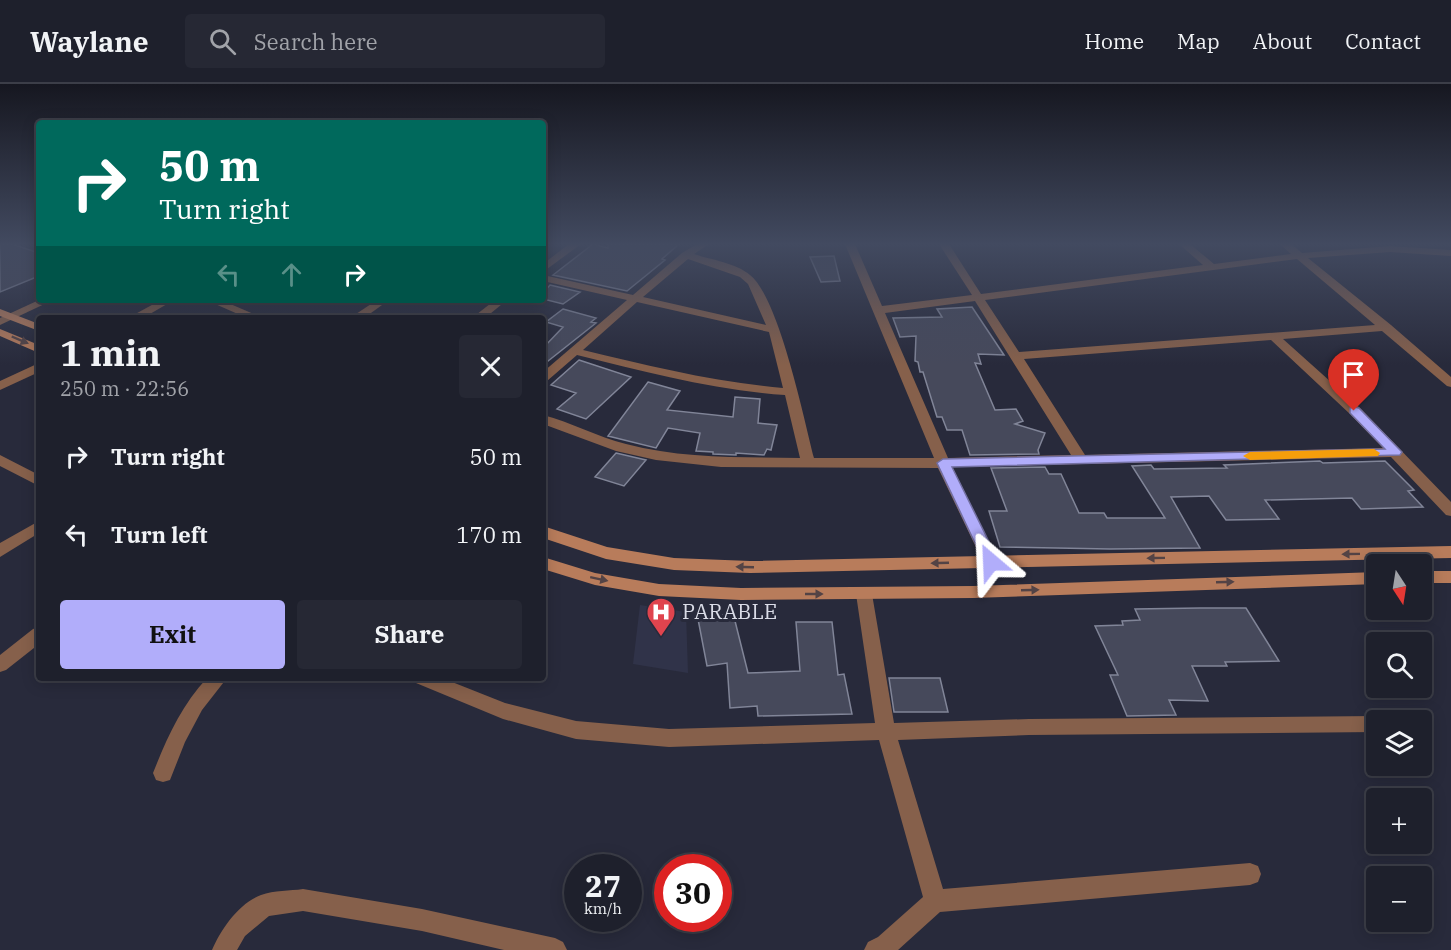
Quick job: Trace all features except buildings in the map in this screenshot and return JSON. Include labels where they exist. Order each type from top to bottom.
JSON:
[{"type":"street","points":[[572,284],[774,330]]},
{"type":"street","points":[[546,375],[653,284]]},
{"type":"street","points":[[753,284],[774,330],[808,460]]},
{"type":"street","points":[[868,284],[943,463],[991,562]]},
{"type":"street","points":[[971,284],[995,326],[1081,460]]},
{"type":"street","points":[[879,309],[1077,284]]},
{"type":"street","points":[[1335,284],[1451,383]]},
{"type":"street","points":[[4,317],[40,303]]},
{"type":"street","points":[[140,315],[163,303]]},
{"type":"street","points":[[219,303],[249,315]]},
{"type":"street","points":[[361,315],[379,303]]},
{"type":"street","points":[[482,315],[498,303]]},
{"type":"street","points":[[4,317],[36,327]]},
{"type":"street","points":[[1016,356],[1128,346],[1275,338],[1387,327]]},
{"type":"street","points":[[0,332],[36,348]]},
{"type":"street","points":[[1275,338],[1329,386],[1396,452],[1451,511]]},
{"type":"street","points":[[574,351],[687,379],[739,388],[789,392]]},
{"type":"street","points":[[0,386],[36,368]]},
{"type":"street","points":[[546,420],[621,448],[656,455],[721,462],[808,460],[943,463],[1396,452]]},
{"type":"street","points":[[0,460],[36,479]]},
{"type":"street","points":[[0,551],[36,528]]},
{"type":"street","points":[[546,533],[606,554],[674,564],[772,567],[1451,552]]},
{"type":"street","points":[[546,564],[595,579],[659,590],[741,594],[973,592],[1366,578]]},
{"type":"street","points":[[1432,578],[1451,577]]},
{"type":"street","points":[[864,594],[886,731],[935,901]]},
{"type":"street","points":[[0,664],[36,636]]},
{"type":"street","points":[[163,773],[176,739],[195,704],[215,681]]},
{"type":"street","points":[[429,681],[502,711],[576,730],[669,738],[1029,727],[1366,724]]},
{"type":"street","points":[[876,950],[886,945],[935,901],[1250,874]]},
{"type":"street","points":[[224,950],[237,928],[264,905],[303,900],[422,920],[555,950]]},
{"type":"shaded area","name":"PARABLE","points":[[640,605],[686,612],[688,673],[633,664]]},
{"type":"slow traffic","points":[[1250,456],[1374,453]]},
{"type":"place","name":"PARABLE","points":[[661,638]]},
{"type":"route","points":[[991,562],[943,463],[1396,452],[1354,411]]}]
